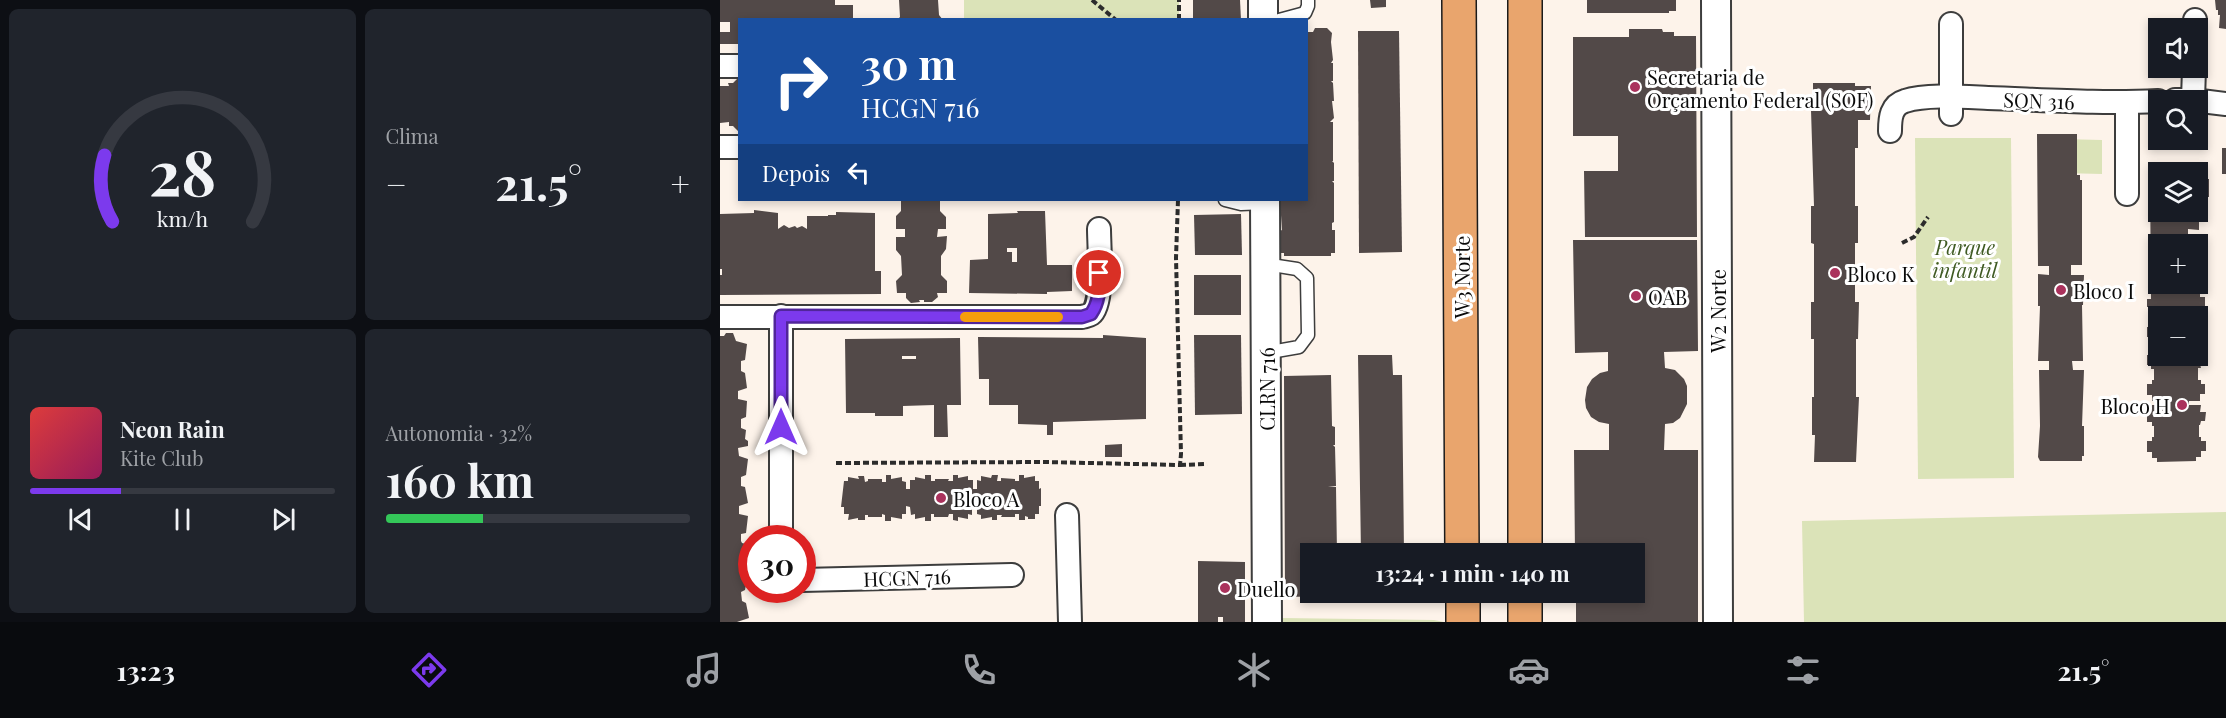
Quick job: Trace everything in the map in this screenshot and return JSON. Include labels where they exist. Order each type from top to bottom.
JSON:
[{"type":"main road","name":"W3 Norte","points":[[1459,0],[1462,543]]},
{"type":"main road","points":[[1525,0],[1525,543]]},
{"type":"main road","points":[[1462,603],[1463,622]]},
{"type":"main road","points":[[1525,603],[1525,622]]},
{"type":"street","points":[[1263,0],[1263,18]]},
{"type":"street","name":"W2 Norte","points":[[1716,0],[1718,622]]},
{"type":"street","points":[[1951,24],[1951,105]]},
{"type":"street","points":[[720,66],[738,66]]},
{"type":"street","name":"SQN 316","points":[[1890,131],[1890,115],[1895,107],[1904,101],[1951,105],[2148,102]]},
{"type":"street","points":[[2208,102],[2226,104]]},
{"type":"street","points":[[2127,103],[2127,194]]},
{"type":"street","points":[[720,147],[738,147]]},
{"type":"street","name":"CLRN 716","points":[[1264,201],[1267,622]]},
{"type":"street","points":[[720,317],[1082,317],[1091,314],[1099,296],[1099,229]]},
{"type":"street","points":[[781,316],[781,525]]},
{"type":"street","points":[[1067,515],[1070,622]]},
{"type":"street","name":"HCGN 716","points":[[816,580],[1012,575]]},
{"type":"lane","points":[[1286,18],[1305,13],[1308,0]]},
{"type":"lane","points":[[1229,201],[1241,204],[1264,201]]},
{"type":"lane","points":[[1265,264],[1297,269],[1307,278],[1308,335],[1299,347],[1265,353]]},
{"type":"path","points":[[1092,0],[1114,18]]},
{"type":"path","points":[[1179,0],[1179,18]]},
{"type":"path","points":[[1178,201],[1176,258],[1180,465]]},
{"type":"path","points":[[1902,243],[1914,237],[1928,217]]},
{"type":"path","points":[[836,463],[1207,464]]},
{"type":"green space","points":[[964,0],[1179,0],[1179,18],[964,18]]},
{"type":"green space","name":"Parque infantil","points":[[1915,138],[2011,138],[2014,478],[1918,479]]},
{"type":"green space","points":[[2061,139],[2102,140],[2102,174],[2061,173]]},
{"type":"green space","points":[[2226,512],[2226,622],[1804,622],[1802,521]]},
{"type":"green space","points":[[1282,618],[1434,620],[1444,622],[1282,622]]},
{"type":"building","points":[[720,0],[835,0],[835,5],[853,5],[853,18],[738,18],[738,44],[720,44],[720,32],[730,32],[730,22],[720,22]]},
{"type":"building","points":[[899,0],[938,0],[939,15],[941,18],[900,17]]},
{"type":"building","points":[[1193,0],[1240,0],[1241,18],[1193,18]]},
{"type":"building","points":[[1370,0],[1386,0],[1386,7],[1371,8]]},
{"type":"building","points":[[1587,0],[1676,0],[1676,11],[1669,11],[1669,13],[1587,13]]},
{"type":"building","points":[[2215,0],[2226,0],[2226,29],[2219,28],[2220,15],[2216,10]]},
{"type":"building","points":[[1315,28],[1327,28],[1332,33],[1333,81],[1331,81],[1333,83],[1334,118],[1330,122],[1333,122],[1334,222],[1332,230],[1335,230],[1335,253],[1331,253],[1331,256],[1284,256],[1284,253],[1280,253],[1280,231],[1282,230],[1280,201],[1308,201],[1308,32],[1313,32]]},
{"type":"building","name":"Secretaria de Orçamento Federal (SOF)","points":[[1629,29],[1662,29],[1663,32],[1674,32],[1674,36],[1696,36],[1697,237],[1585,237],[1584,171],[1618,171],[1618,136],[1573,136],[1573,37],[1629,37]]},
{"type":"building","points":[[1358,31],[1399,31],[1402,252],[1359,253]]},
{"type":"building","points":[[738,78],[738,131],[733,126],[729,126],[729,122],[720,123],[720,86],[729,86],[728,83],[733,83]]},
{"type":"building","name":"Bloco K","points":[[1813,83],[1855,83],[1855,86],[1871,86],[1870,120],[1858,120],[1858,148],[1855,148],[1855,206],[1858,206],[1858,243],[1855,243],[1855,302],[1859,302],[1858,339],[1856,339],[1856,397],[1859,397],[1856,462],[1814,462],[1815,435],[1812,435],[1812,397],[1814,397],[1814,339],[1811,339],[1811,302],[1814,302],[1814,244],[1811,243],[1811,206],[1814,206],[1811,110],[1813,110]]},
{"type":"building","name":"Bloco I","points":[[2037,134],[2077,134],[2077,175],[2080,175],[2080,180],[2082,180],[2082,265],[2071,265],[2071,275],[2084,275],[2083,361],[2072,361],[2073,370],[2084,370],[2082,426],[2084,426],[2084,456],[2082,456],[2082,461],[2040,461],[2038,457],[2039,370],[2049,370],[2049,361],[2038,361],[2040,306],[2038,306],[2038,274],[2049,275],[2049,266],[2038,266]]},
{"type":"building","points":[[2222,148],[2226,148],[2226,174],[2222,174]]},
{"type":"building","points":[[901,201],[940,201],[940,211],[946,217],[946,229],[938,229],[937,237],[947,236],[946,249],[941,256],[941,275],[947,281],[947,293],[937,293],[938,297],[932,302],[919,300],[920,302],[911,303],[906,298],[906,293],[897,293],[896,281],[902,275],[901,256],[896,250],[896,237],[905,237],[905,229],[896,229],[896,216],[901,211]]},
{"type":"building","points":[[754,210],[778,213],[778,229],[784,225],[789,228],[802,226],[807,229],[807,216],[836,215],[836,212],[875,213],[875,271],[881,271],[881,294],[720,295],[722,269],[720,269],[720,214],[754,213]]},
{"type":"building","points":[[1017,211],[1045,211],[1047,265],[1072,265],[1072,291],[1047,292],[1047,294],[969,293],[970,260],[988,259],[988,214],[1018,213]],"holes":[[[1007,248],[1017,248],[1017,262],[1012,262],[1012,252],[1007,252]]]},
{"type":"building","points":[[1241,214],[1242,255],[1195,255],[1194,215]]},
{"type":"building","points":[[2150,222],[2199,222],[2199,230],[2188,229],[2188,234],[2150,234]]},
{"type":"building","points":[[1573,240],[1697,240],[1698,351],[1664,352],[1665,368],[1675,370],[1684,379],[1687,386],[1687,404],[1680,418],[1673,423],[1665,424],[1664,450],[1698,450],[1698,622],[1576,622],[1576,603],[1645,603],[1645,543],[1575,543],[1574,450],[1609,450],[1609,424],[1591,417],[1585,400],[1587,387],[1592,379],[1608,371],[1608,352],[1575,353]]},
{"type":"building","points":[[1194,275],[1241,275],[1241,315],[1194,315]]},
{"type":"building","points":[[2151,294],[2200,294],[2200,297],[2205,297],[2205,306],[2147,307],[2147,299],[2151,299]]},
{"type":"building","points":[[726,333],[733,333],[736,341],[747,344],[745,360],[741,361],[741,371],[745,373],[747,388],[738,391],[738,399],[747,401],[746,417],[741,419],[741,428],[746,430],[745,439],[748,441],[748,446],[738,448],[739,456],[748,459],[746,475],[741,477],[741,486],[745,487],[748,503],[739,506],[739,514],[748,516],[747,525],[738,525],[738,603],[746,603],[749,618],[737,622],[720,622],[720,336]]},
{"type":"building","points":[[1103,335],[1146,338],[1146,419],[1053,422],[1053,435],[1047,435],[1047,425],[1018,424],[1018,405],[989,405],[989,379],[979,379],[978,337],[1103,338]]},
{"type":"building","points":[[1194,335],[1241,335],[1242,414],[1195,415]]},
{"type":"building","points":[[960,338],[961,405],[947,405],[948,437],[934,437],[934,405],[903,406],[903,416],[846,413],[845,339]],"holes":[[[902,356],[916,356],[916,359],[902,359]]]},
{"type":"building","points":[[1358,355],[1392,355],[1393,375],[1402,375],[1404,543],[1361,543]]},
{"type":"building","name":"Bloco H","points":[[2151,366],[2200,366],[2201,368],[2198,368],[2198,380],[2201,380],[2201,384],[2205,384],[2205,394],[2200,394],[2200,401],[2189,401],[2189,405],[2201,405],[2200,412],[2206,412],[2205,421],[2201,421],[2199,425],[2199,437],[2201,441],[2206,441],[2206,451],[2201,451],[2201,457],[2196,457],[2196,461],[2157,462],[2157,458],[2152,458],[2152,452],[2147,452],[2147,441],[2152,441],[2154,437],[2154,426],[2152,422],[2147,422],[2147,412],[2151,412],[2152,405],[2163,405],[2164,401],[2152,401],[2152,395],[2147,395],[2147,384],[2152,384],[2154,380],[2154,369],[2151,369]]},
{"type":"building","points":[[1331,375],[1332,426],[1335,427],[1335,445],[1333,445],[1335,447],[1336,486],[1328,486],[1336,487],[1337,543],[1300,543],[1300,597],[1285,597],[1284,376]]},
{"type":"building","points":[[1122,444],[1122,457],[1105,457],[1105,445]]},
{"type":"building","name":"Bloco A","points":[[886,475],[891,475],[891,479],[902,477],[902,481],[906,482],[906,489],[910,489],[910,480],[915,480],[915,477],[925,479],[925,475],[931,475],[931,481],[949,479],[948,481],[953,481],[953,475],[958,475],[958,478],[968,476],[968,480],[973,480],[973,489],[977,489],[977,480],[981,481],[981,476],[991,478],[992,475],[998,475],[997,481],[1001,481],[1001,478],[1019,481],[1019,475],[1024,475],[1024,478],[1035,476],[1035,481],[1039,481],[1039,489],[1041,488],[1041,506],[1039,506],[1039,514],[1035,514],[1035,519],[1028,519],[1025,516],[1025,520],[1019,520],[1019,514],[1015,514],[1015,517],[997,515],[997,520],[992,520],[992,517],[981,519],[981,515],[977,514],[977,506],[972,506],[972,515],[968,514],[968,519],[958,517],[958,521],[953,520],[953,514],[949,514],[948,517],[934,517],[934,514],[931,514],[931,521],[925,521],[925,517],[915,519],[915,514],[911,515],[910,507],[906,506],[906,514],[902,514],[902,519],[891,517],[891,521],[885,521],[885,515],[882,514],[882,517],[865,515],[865,520],[858,520],[858,518],[848,520],[849,514],[844,514],[844,507],[841,507],[844,481],[848,481],[848,477],[859,479],[858,476],[864,476],[865,482],[868,479],[882,479],[882,482],[886,482]]},
{"type":"building","points":[[1198,561],[1245,562],[1245,622],[1223,622],[1223,617],[1218,617],[1218,622],[1198,622]]},
{"type":"slow traffic","points":[[965,317],[1058,317]]},
{"type":"place","name":"Secretaria de Orçamento Federal (SOF)","points":[[1635,87]]},
{"type":"place","name":"Bloco K","points":[[1835,273]]},
{"type":"place","name":"Bloco I","points":[[2061,290]]},
{"type":"place","name":"OAB","points":[[1636,296]]},
{"type":"place","name":"Bloco H","points":[[2182,405]]},
{"type":"place","name":"Bloco A","points":[[941,498]]},
{"type":"place","name":"Duello","points":[[1225,588]]},
{"type":"route","points":[[781,427],[781,316],[1082,317],[1091,314],[1096,307],[1099,296],[1099,273]]}]
